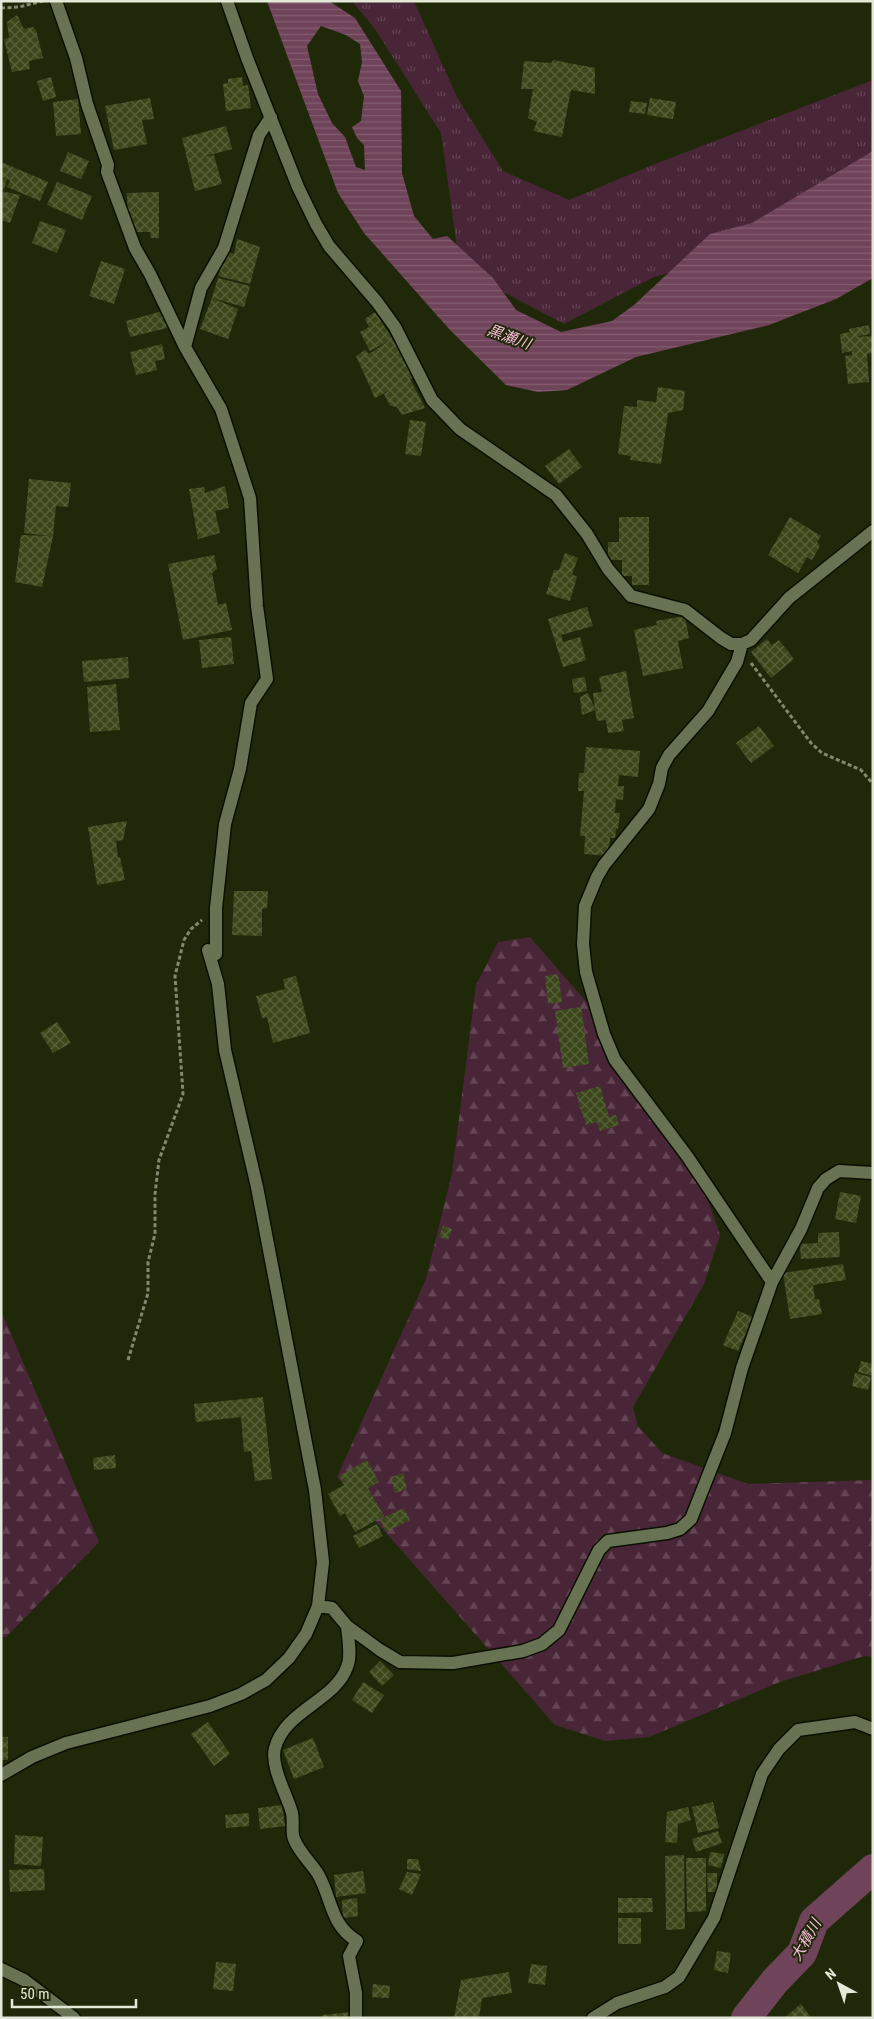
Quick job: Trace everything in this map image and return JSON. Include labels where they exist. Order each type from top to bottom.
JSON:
[{"type":"street","points":[[1,1775],[32,1757],[66,1743],[210,1706],[241,1694],[266,1680],[289,1658],[306,1634],[318,1606],[324,1562],[315,1490],[257,1187],[225,1050],[218,984],[208,950],[216,954],[216,908],[225,824],[240,769],[252,703],[267,679],[257,606],[250,498],[221,409],[185,346],[128,232],[107,172],[108,165],[87,104],[76,58],[56,1]]},
{"type":"street","points":[[228,1],[298,188],[329,246],[377,302],[395,327],[432,400],[460,429],[556,496],[587,534],[608,569],[631,596],[685,610],[721,638],[741,648]]},
{"type":"street","points":[[185,346],[200,288],[224,248],[259,135],[271,118]]},
{"type":"street","points":[[772,1282],[687,1156],[615,1060],[604,1034],[586,972],[583,944],[585,906],[604,865],[648,809],[660,784],[662,768],[669,755],[708,711],[737,662],[741,648],[751,640],[788,598],[873,531]]},
{"type":"street","points":[[318,1606],[332,1608],[347,1626],[400,1662],[453,1663],[523,1651],[542,1644],[559,1630],[598,1550],[608,1541],[667,1533],[680,1529],[691,1519],[725,1433],[742,1368],[772,1282],[801,1228],[818,1188],[826,1178],[839,1171],[873,1173]]},
{"type":"street","points":[[347,1626],[349,1651],[347,1668],[335,1686],[300,1713],[282,1732],[274,1749],[276,1766],[292,1814],[294,1839],[319,1876],[337,1922],[346,1934],[357,1941],[350,1956],[356,1993],[356,2018]]},
{"type":"street","points":[[594,2018],[617,2003],[665,1987],[679,1977],[714,1918],[762,1774],[792,1736],[798,1730],[854,1722],[873,1729]]},
{"type":"street","points":[[1,1969],[24,1980],[74,2018]]},
{"type":"path","points":[[1,8],[43,1]]},
{"type":"path","points":[[741,648],[811,743],[822,753],[861,770],[873,784]]},
{"type":"path","points":[[128,1360],[148,1293],[148,1262],[155,1234],[155,1194],[159,1160],[182,1094],[175,976],[184,940],[191,929],[216,908]]},
{"type":"green space","points":[[352,1],[414,1],[457,97],[503,171],[569,200],[650,166],[873,80],[873,178],[752,248],[654,277],[564,324],[460,269],[441,133],[375,29]]},
{"type":"green space","points":[[530,937],[589,1005],[704,1189],[720,1235],[704,1284],[633,1407],[638,1426],[662,1453],[748,1484],[873,1480],[873,1657],[864,1656],[780,1682],[649,1737],[605,1741],[555,1725],[337,1477],[426,1279],[452,1173],[476,985],[498,942]]},
{"type":"green space","points":[[1,1310],[99,1542],[6,1637],[1,1637]]},
{"type":"water","name":"黒瀬川","points":[[267,1],[329,1],[355,18],[401,91],[402,173],[414,216],[433,239],[447,236],[493,278],[516,310],[561,332],[612,321],[634,305],[710,234],[752,223],[873,151],[873,278],[836,299],[769,325],[636,357],[567,390],[538,392],[506,385],[450,330],[364,233],[338,193]],"holes":[[[321,26],[346,35],[360,44],[362,62],[358,81],[364,96],[361,121],[352,127],[357,138],[364,145],[365,170],[356,167],[345,137],[332,123],[318,94],[307,46]]]},
{"type":"building","points":[[17,15],[24,29],[33,27],[36,30],[43,58],[29,61],[30,69],[12,72],[4,39],[9,38],[7,22]]},
{"type":"building","points":[[553,60],[595,68],[595,94],[571,90],[562,137],[533,131],[537,122],[528,118],[533,89],[521,89],[524,61],[551,63]]},
{"type":"building","points":[[51,77],[56,97],[43,101],[37,81]]},
{"type":"building","points":[[242,77],[243,86],[248,85],[251,108],[226,111],[223,84],[228,83],[228,79]]},
{"type":"building","points":[[150,98],[154,119],[142,120],[147,144],[114,150],[105,106]]},
{"type":"building","points":[[650,98],[676,102],[673,119],[647,115]]},
{"type":"building","points":[[78,99],[81,134],[56,136],[53,102]]},
{"type":"building","points":[[631,101],[647,103],[645,114],[629,112]]},
{"type":"building","points":[[226,126],[232,149],[202,157],[214,155],[222,184],[195,191],[182,138]]},
{"type":"building","points":[[68,152],[89,161],[81,179],[60,171]]},
{"type":"building","points":[[1,162],[48,182],[40,201],[7,187],[10,180],[1,177]]},
{"type":"building","points":[[1,178],[7,179],[4,190],[1,190]]},
{"type":"building","points":[[57,182],[92,196],[82,220],[47,205]]},
{"type":"building","points":[[1,191],[20,195],[10,223],[1,220]]},
{"type":"building","points":[[159,192],[159,238],[151,238],[150,232],[128,232],[127,193]]},
{"type":"building","points":[[40,221],[66,230],[57,253],[32,243]]},
{"type":"building","points":[[237,239],[260,247],[250,284],[218,276],[227,252],[234,254]]},
{"type":"building","points":[[101,261],[125,269],[114,304],[89,296]]},
{"type":"building","points":[[218,278],[250,286],[244,307],[212,298]]},
{"type":"building","points":[[212,298],[238,309],[228,339],[200,329]]},
{"type":"building","points":[[163,311],[167,328],[130,337],[126,321]]},
{"type":"building","points":[[375,312],[415,377],[410,379],[425,408],[402,415],[397,407],[390,406],[384,394],[392,389],[375,398],[356,356],[365,350],[369,354],[390,340],[370,351],[360,332],[369,327],[365,319]]},
{"type":"building","points":[[869,325],[870,334],[855,337],[873,336],[873,353],[867,354],[869,382],[848,384],[845,356],[852,355],[852,351],[842,353],[840,334],[850,332],[849,329]]},
{"type":"building","points":[[162,344],[165,359],[155,361],[157,370],[136,375],[130,352]]},
{"type":"building","points":[[658,387],[685,391],[683,410],[668,413],[661,464],[630,460],[631,456],[618,454],[624,406],[637,407],[637,400],[656,402]]},
{"type":"building","points":[[410,420],[426,422],[421,456],[405,454]]},
{"type":"building","points":[[569,449],[582,467],[559,484],[545,466]]},
{"type":"building","points":[[29,479],[71,483],[68,507],[56,506],[53,536],[42,587],[15,582],[21,535],[49,536],[24,533]]},
{"type":"building","points":[[225,486],[229,508],[215,511],[220,533],[198,539],[189,489],[205,487],[205,493]]},
{"type":"building","points":[[619,517],[649,517],[649,585],[632,585],[632,576],[622,576],[622,560],[608,560],[608,542],[619,542]]},
{"type":"building","points":[[790,517],[821,536],[817,542],[820,546],[812,560],[807,557],[798,573],[768,555]]},
{"type":"building","points":[[565,553],[578,558],[572,574],[577,577],[570,601],[546,594],[554,570],[559,570]]},
{"type":"building","points":[[214,555],[217,569],[212,573],[218,605],[226,603],[232,630],[183,640],[168,564]]},
{"type":"building","points":[[587,607],[593,626],[561,635],[563,642],[580,637],[586,660],[563,667],[548,619]]},
{"type":"building","points":[[685,616],[689,638],[678,641],[683,668],[643,676],[634,630],[657,625],[656,621]]},
{"type":"building","points":[[231,637],[234,664],[202,668],[199,640]]},
{"type":"building","points":[[767,639],[772,645],[779,640],[794,659],[771,678],[751,652]]},
{"type":"building","points":[[128,657],[129,678],[84,682],[82,661]]},
{"type":"building","points":[[626,671],[634,718],[622,720],[624,731],[608,733],[606,720],[597,721],[595,710],[582,715],[580,697],[588,693],[595,709],[593,693],[602,692],[599,677]]},
{"type":"building","points":[[585,677],[587,691],[574,693],[572,679]]},
{"type":"building","points":[[116,684],[120,730],[90,732],[87,687]]},
{"type":"building","points":[[759,726],[774,746],[751,763],[736,743]]},
{"type":"building","points":[[586,747],[640,751],[638,777],[619,775],[618,786],[624,786],[623,800],[616,799],[615,813],[620,813],[615,838],[610,838],[609,856],[584,854],[585,836],[580,836],[584,791],[578,791],[579,773],[584,773]]},
{"type":"building","points":[[127,821],[123,840],[116,841],[118,858],[120,857],[125,880],[97,885],[88,827]]},
{"type":"building","points":[[234,891],[268,891],[267,908],[262,909],[262,936],[232,935]]},
{"type":"building","points":[[558,974],[562,1002],[548,1004],[545,976]]},
{"type":"building","points":[[296,976],[310,1033],[273,1043],[267,1017],[262,1018],[256,996],[285,989],[283,979]]},
{"type":"building","points":[[581,1007],[589,1064],[563,1068],[555,1011]]},
{"type":"building","points":[[57,1022],[71,1043],[53,1053],[40,1033]]},
{"type":"building","points":[[600,1086],[609,1117],[616,1115],[619,1125],[600,1131],[597,1122],[586,1125],[576,1093]]},
{"type":"building","points":[[840,1192],[861,1196],[856,1223],[835,1219]]},
{"type":"building","points":[[443,1226],[452,1229],[448,1240],[439,1237]]},
{"type":"building","points":[[839,1232],[840,1257],[801,1259],[800,1244],[818,1243],[818,1233]]},
{"type":"building","points":[[843,1264],[846,1280],[813,1285],[815,1299],[819,1299],[822,1314],[790,1319],[783,1273]]},
{"type":"building","points":[[738,1311],[753,1317],[738,1351],[723,1345]]},
{"type":"building","points":[[861,1361],[873,1364],[873,1376],[858,1372]]},
{"type":"building","points":[[855,1373],[871,1377],[868,1390],[852,1386]]},
{"type":"building","points":[[263,1397],[272,1479],[255,1481],[251,1451],[244,1452],[241,1417],[196,1422],[194,1404]]},
{"type":"building","points":[[115,1455],[116,1468],[94,1470],[93,1458]]},
{"type":"building","points":[[367,1460],[379,1482],[368,1488],[384,1516],[355,1532],[345,1513],[340,1516],[328,1494],[344,1485],[339,1476]]},
{"type":"building","points":[[403,1473],[407,1489],[395,1493],[391,1477]]},
{"type":"building","points":[[404,1508],[410,1520],[386,1532],[380,1519]]},
{"type":"building","points":[[377,1524],[383,1536],[359,1548],[353,1536]]},
{"type":"building","points":[[380,1661],[394,1675],[382,1686],[369,1672]]},
{"type":"building","points":[[363,1682],[384,1695],[372,1713],[352,1700]]},
{"type":"building","points":[[208,1722],[230,1754],[214,1766],[191,1734]]},
{"type":"building","points":[[1,1737],[8,1737],[8,1760],[1,1760]]},
{"type":"building","points":[[313,1738],[324,1767],[294,1779],[283,1750]]},
{"type":"building","points":[[713,1802],[719,1828],[698,1833],[692,1807]]},
{"type":"building","points":[[282,1805],[285,1826],[260,1829],[258,1808]]},
{"type":"building","points":[[688,1807],[691,1820],[678,1824],[677,1843],[665,1842],[667,1812]]},
{"type":"building","points":[[249,1813],[249,1826],[226,1828],[225,1815]]},
{"type":"building","points":[[718,1831],[722,1843],[696,1852],[692,1839]]},
{"type":"building","points":[[15,1835],[43,1837],[41,1866],[14,1864]]},
{"type":"building","points":[[710,1852],[724,1854],[721,1868],[708,1865]]},
{"type":"building","points":[[684,1855],[685,1929],[666,1930],[665,1856]]},
{"type":"building","points":[[686,1858],[706,1858],[706,1911],[687,1912]]},
{"type":"building","points":[[407,1859],[418,1859],[421,1871],[407,1869]]},
{"type":"building","points":[[44,1869],[45,1890],[10,1892],[9,1870]]},
{"type":"building","points":[[363,1871],[366,1893],[336,1897],[334,1875]]},
{"type":"building","points":[[407,1872],[421,1874],[412,1895],[399,1889]]},
{"type":"building","points":[[707,1873],[717,1873],[717,1892],[708,1892]]},
{"type":"building","points":[[357,1898],[358,1916],[343,1918],[342,1900]]},
{"type":"building","points":[[618,1898],[652,1898],[653,1912],[618,1913]]},
{"type":"building","points":[[618,1918],[641,1918],[641,1944],[618,1944]]},
{"type":"building","points":[[717,1951],[731,1953],[728,1973],[714,1970]]},
{"type":"building","points":[[216,1962],[236,1964],[233,1991],[213,1989]]},
{"type":"building","points":[[531,1964],[547,1966],[545,1985],[528,1983]]},
{"type":"building","points":[[509,1972],[512,1993],[482,1998],[479,2018],[454,2018],[461,1980]]},
{"type":"building","points":[[373,1984],[390,1986],[389,1998],[372,1997]]},
{"type":"building","points":[[801,2004],[810,2016],[807,2018],[784,2018]]},
{"type":"building","points":[[353,2012],[354,2018],[323,2018],[322,2015]]},
{"type":"waterway","name":"大積川","points":[[746,2018],[775,1981],[802,1953],[814,1921],[873,1869]]}]
